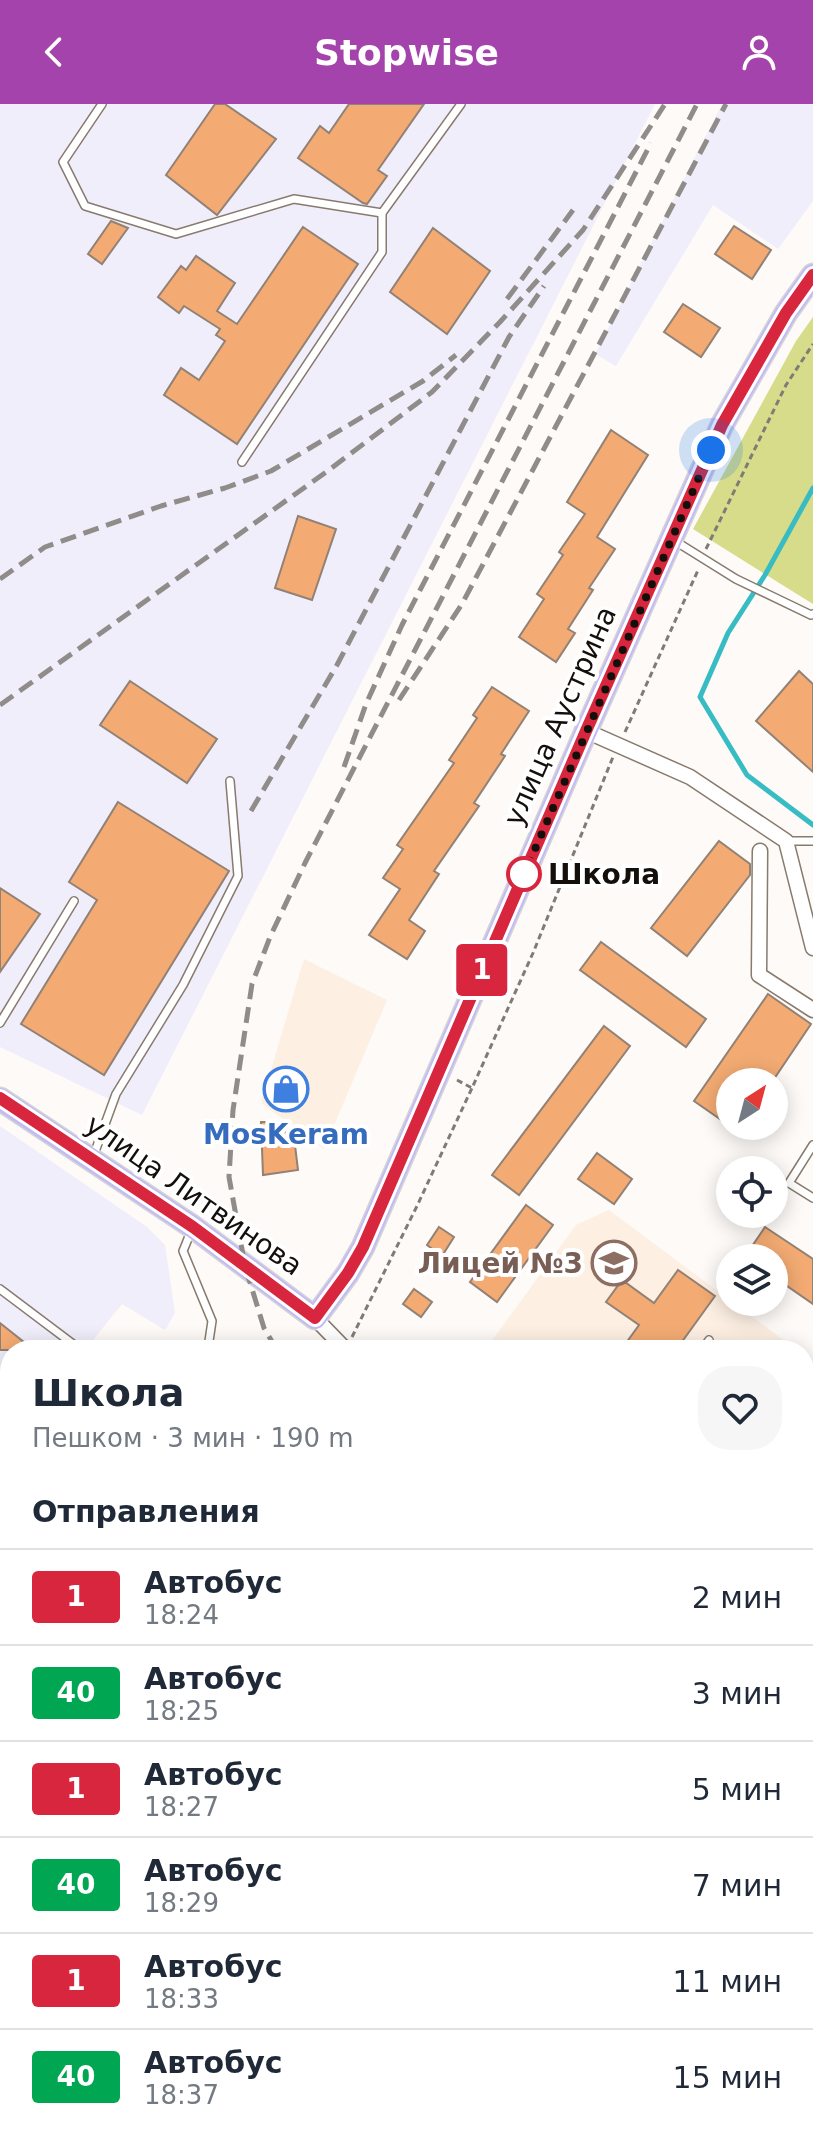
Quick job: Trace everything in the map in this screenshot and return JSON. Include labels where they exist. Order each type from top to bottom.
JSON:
[{"type":"main road","name":"улица Аустрина","points":[[315,1318],[363,1247],[722,425],[786,313],[813,275]]},
{"type":"main road","name":"улица Литвинова","points":[[0,1099],[193,1227],[315,1318]]},
{"type":"street","points":[[586,731],[690,777],[786,841],[813,948]]},
{"type":"street","points":[[760,851],[759,975],[813,1010]]},
{"type":"street","name":"улица Литвинова","points":[[315,1318],[336,1340]]},
{"type":"lane","points":[[102,104],[63,162],[85,206],[176,234],[294,199],[382,213]]},
{"type":"lane","points":[[242,462],[382,252],[382,213],[461,104]]},
{"type":"lane","points":[[671,538],[736,579],[812,615]]},
{"type":"lane","points":[[92,1159],[116,1094],[183,985],[238,876],[230,781]]},
{"type":"lane","points":[[786,841],[813,841]]},
{"type":"lane","points":[[0,1023],[74,901]]},
{"type":"lane","points":[[813,1145],[789,1183],[813,1198]]},
{"type":"lane","points":[[193,1227],[183,1251],[212,1321],[209,1340]]},
{"type":"lane","points":[[0,1289],[68,1340]]},
{"type":"path","points":[[351,1340],[417,1206],[533,953],[619,744],[708,543],[786,385],[813,344]]},
{"type":"path","points":[[441,1071],[472,1088]]},
{"type":"shaded area","points":[[0,104],[655,104],[142,1115],[0,1047]]},
{"type":"shaded area","points":[[722,104],[813,104],[813,201],[778,249],[713,205],[616,366],[595,354]]},
{"type":"shaded area","points":[[304,959],[387,1000],[324,1149],[261,1103]]},
{"type":"shaded area","points":[[0,1126],[147,1227],[165,1245],[175,1313],[165,1330],[122,1304],[93,1340],[0,1340]]},
{"type":"shaded area","name":"Лицей №3","points":[[609,1210],[716,1290],[716,1316],[751,1316],[783,1340],[492,1340],[576,1225]]},
{"type":"green space","points":[[813,317],[813,604],[693,529],[796,341]]},
{"type":"building","points":[[215,104],[225,104],[276,139],[217,215],[166,175]]},
{"type":"building","points":[[349,104],[424,104],[378,170],[387,176],[367,204],[298,158],[320,126],[329,133]]},
{"type":"building","points":[[111,221],[128,228],[102,264],[88,254]]},
{"type":"building","points":[[734,226],[771,250],[752,279],[715,254]]},
{"type":"building","points":[[303,227],[358,264],[237,444],[164,395],[181,368],[199,380],[225,341],[216,335],[220,329],[184,306],[179,313],[158,297],[181,266],[186,270],[196,256],[235,283],[217,311],[237,324]]},
{"type":"building","points":[[433,228],[490,271],[447,334],[390,292]]},
{"type":"building","points":[[683,304],[720,328],[701,357],[664,332]]},
{"type":"building","points":[[611,430],[648,455],[597,537],[615,549],[589,588],[593,590],[568,629],[575,633],[556,662],[519,637],[544,599],[537,594],[563,555],[559,552],[585,514],[567,502]]},
{"type":"building","points":[[298,516],[336,529],[312,600],[275,588]]},
{"type":"building","points":[[799,671],[813,684],[813,772],[756,721]]},
{"type":"building","points":[[130,681],[217,739],[187,783],[100,725]]},
{"type":"building","points":[[492,687],[529,711],[501,754],[505,756],[474,803],[479,806],[434,871],[439,874],[409,920],[425,931],[407,959],[369,935],[400,889],[383,878],[403,849],[397,845],[454,763],[449,760],[477,718],[473,715]]},
{"type":"building","points":[[118,802],[229,871],[104,1075],[21,1024],[97,900],[69,882]]},
{"type":"building","points":[[719,841],[750,864],[750,875],[687,956],[651,928]]},
{"type":"building","points":[[0,888],[40,914],[0,972]]},
{"type":"building","points":[[601,942],[706,1019],[686,1047],[580,970]]},
{"type":"building","points":[[768,994],[811,1024],[781,1068],[717,1068]]},
{"type":"building","points":[[604,1026],[630,1046],[519,1195],[492,1175]]},
{"type":"building","points":[[716,1069],[716,1116],[694,1101]]},
{"type":"building","points":[[282,1077],[299,1088],[285,1110],[269,1099]]},
{"type":"building","points":[[261,1122],[272,1122],[294,1137],[298,1170],[263,1175]]},
{"type":"building","points":[[597,1153],[632,1179],[614,1204],[578,1179]]},
{"type":"building","points":[[526,1205],[553,1225],[497,1302],[470,1282]]},
{"type":"building","points":[[439,1227],[454,1237],[442,1256],[427,1245]]},
{"type":"building","points":[[766,1228],[813,1259],[813,1304],[788,1287],[788,1244],[753,1244]]},
{"type":"building","points":[[678,1270],[715,1296],[683,1340],[628,1340],[639,1325],[606,1302],[622,1280],[654,1303]]},
{"type":"building","points":[[414,1289],[432,1302],[421,1317],[403,1304]]},
{"type":"building","points":[[0,1323],[21,1340],[0,1340]]},
{"type":"waterway","points":[[813,488],[765,575],[728,633],[700,697],[747,775],[813,825]]},
{"type":"railway","points":[[0,705],[329,470],[432,392],[583,230],[665,104]]},
{"type":"railway","points":[[271,1340],[264,1328],[245,1266],[229,1177],[233,1110],[252,984],[305,863],[697,104]]},
{"type":"railway","points":[[399,700],[462,604],[726,104]]},
{"type":"railway","points":[[344,767],[366,704],[402,625],[651,143]]},
{"type":"railway","points":[[507,299],[573,210]]},
{"type":"railway","points":[[251,811],[337,665],[509,337],[544,286]]},
{"type":"railway","points":[[0,579],[45,547],[271,471],[423,381],[456,355]]},
{"type":"bus line","name":"1","points":[[0,1098],[193,1227],[315,1318],[363,1247],[722,425],[786,313],[813,275]]},
{"type":"place","name":"Школа","points":[[524,874]]},
{"type":"place","name":"MosKeram","points":[[286,1089]]},
{"type":"place","name":"Лицей №3","points":[[614,1263]]},
{"type":"route","points":[[524,874],[711,450]]}]
